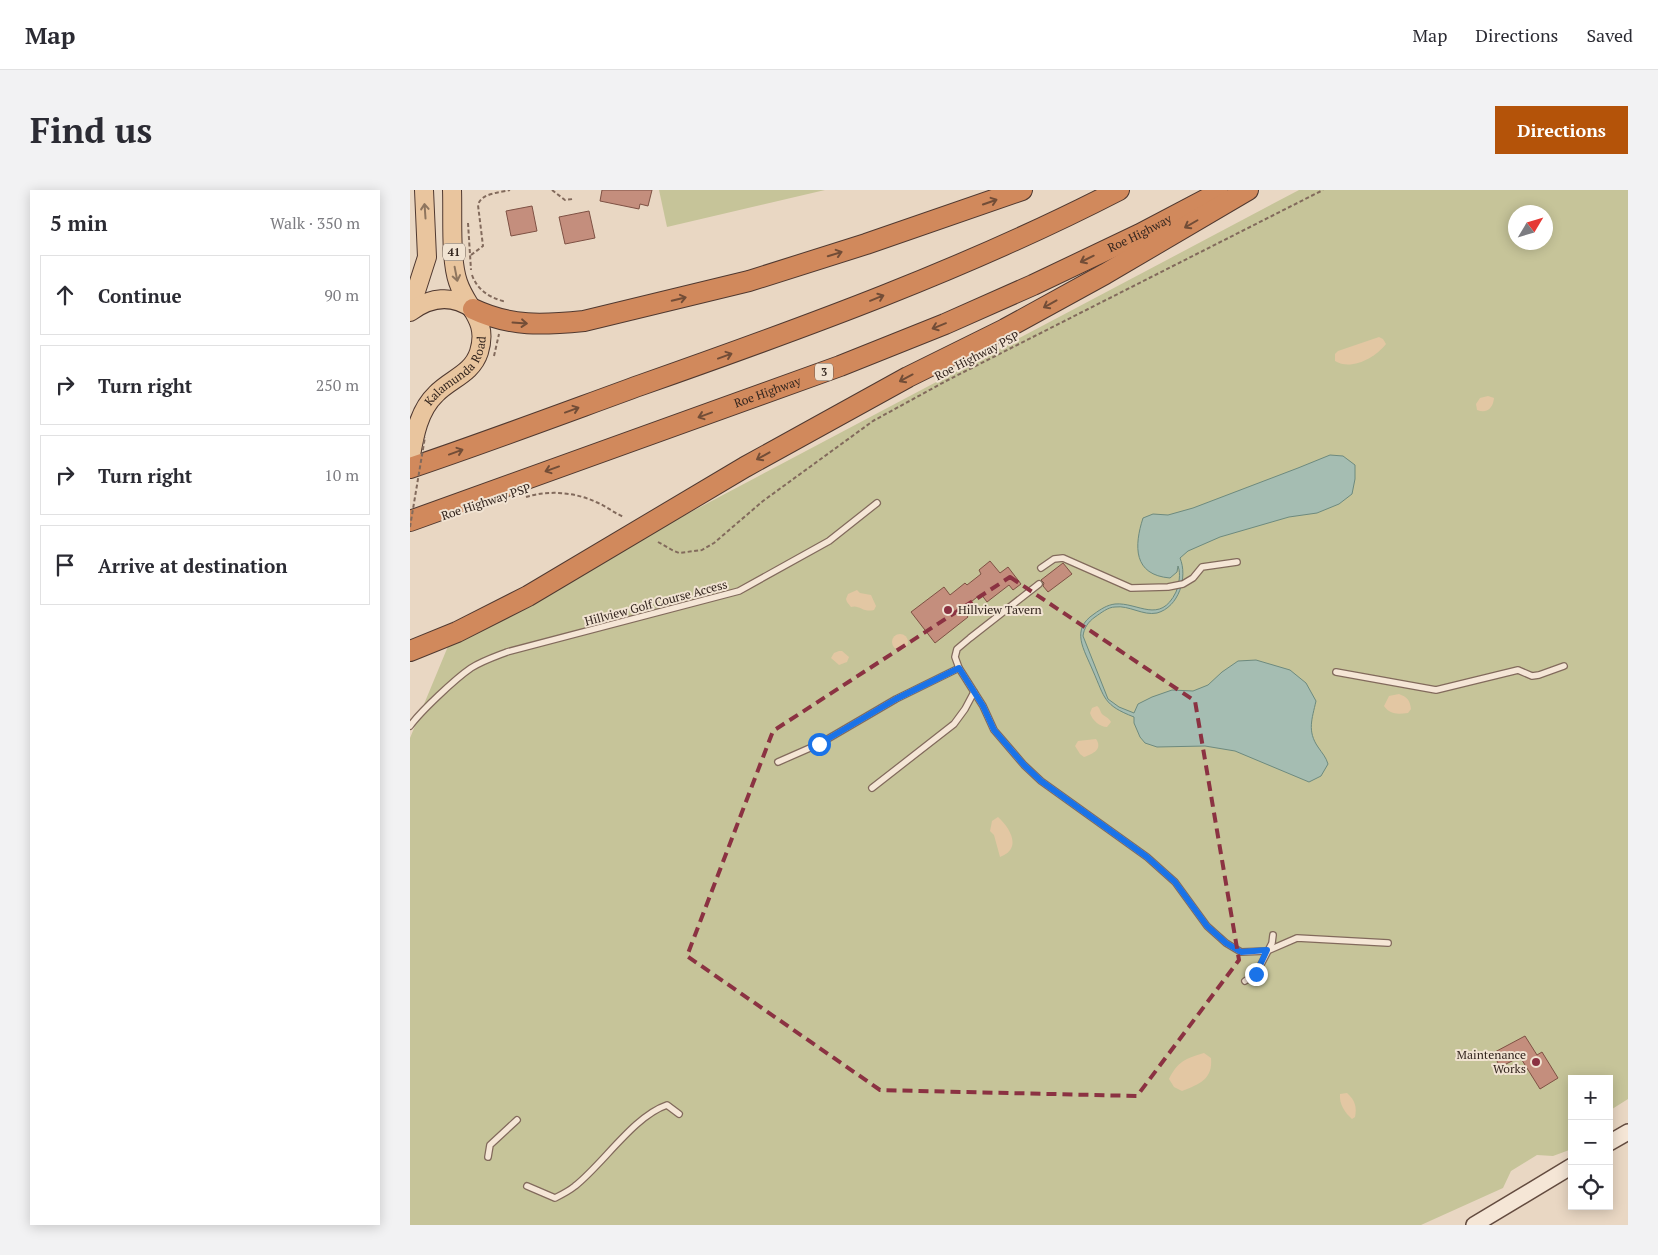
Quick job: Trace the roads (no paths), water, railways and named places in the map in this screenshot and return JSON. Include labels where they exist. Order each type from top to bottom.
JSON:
[{"type":"highway","points":[[473,310],[492,318],[518,323],[557,324],[584,321],[749,281],[866,244],[1022,190]]},
{"type":"highway","points":[[410,468],[807,326],[1011,242],[1056,222],[1119,190]]},
{"type":"highway","name":"Roe Highway","points":[[410,521],[822,372],[945,324],[1104,251],[1224,190]]},
{"type":"highway","points":[[410,651],[457,632],[528,596],[783,445],[908,377],[1038,311],[1248,190]]},
{"type":"main road","name":"41","points":[[410,311],[427,257],[424,190]]},
{"type":"main road","name":"Kalamunda Road","points":[[410,461],[420,435],[423,413],[435,394],[471,367],[478,355],[482,340],[481,326],[458,282],[454,262],[452,190]]},
{"type":"main road","points":[[410,311],[421,304],[435,299],[451,299],[465,304],[473,310]]},
{"type":"main road","points":[[1613,1141],[1628,1132]]},
{"type":"main road","points":[[1474,1225],[1568,1168]]},
{"type":"lane","name":"Hillview Golf Course Access","points":[[410,726],[469,669],[489,658],[739,591],[829,541],[877,502]]},
{"type":"lane","points":[[1041,568],[1054,559],[1063,558],[1122,585],[1140,588],[1183,584],[1193,578],[1202,567],[1236,562]]},
{"type":"lane","points":[[1039,584],[957,649],[955,657],[959,668],[983,706],[994,730],[1024,765],[1041,781],[1147,857],[1175,882],[1207,926],[1226,943],[1241,952],[1267,950],[1297,938],[1388,943]]},
{"type":"lane","points":[[1336,672],[1436,690],[1518,670],[1532,676],[1539,676],[1564,666]]},
{"type":"lane","points":[[778,762],[819,744],[896,699],[959,668]]},
{"type":"lane","points":[[872,788],[954,724],[974,692]]},
{"type":"lane","points":[[1245,981],[1256,974],[1272,943],[1273,935]]},
{"type":"lane","points":[[527,1186],[555,1198],[574,1186],[628,1133],[657,1108],[667,1105],[678,1114]]},
{"type":"lane","points":[[488,1157],[490,1145],[516,1120]]},
{"type":"place","name":"Hillview Tavern","points":[[948,610]]},
{"type":"place","name":"Maintenance Works","points":[[1536,1062]]}]
